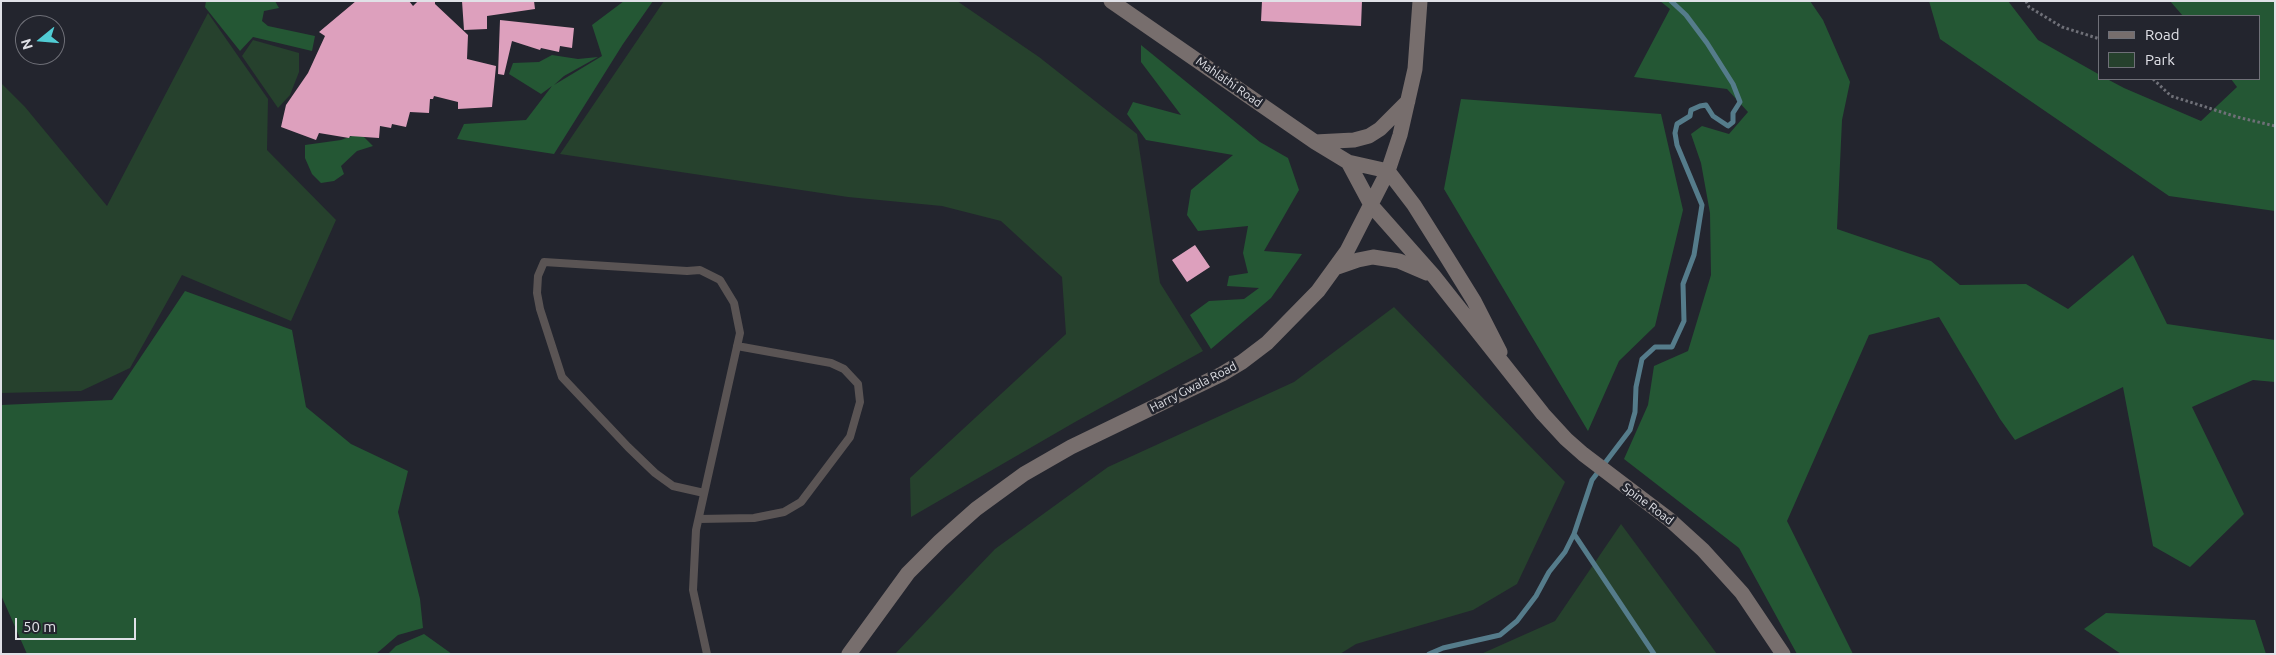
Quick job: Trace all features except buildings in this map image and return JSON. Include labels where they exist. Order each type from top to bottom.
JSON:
[{"type":"street","name":"Mahlathi Road","points":[[1111,1],[1315,142],[1348,162],[1388,171]]},
{"type":"street","name":"Harry Gwala Road","points":[[849,654],[908,573],[976,509],[1024,474],[1071,447],[1222,374],[1242,362],[1267,344],[1318,291],[1357,234],[1388,171],[1400,135],[1415,69],[1420,1]]},
{"type":"street","points":[[1315,142],[1354,140],[1369,136],[1380,129],[1408,101]]},
{"type":"street","points":[[1348,162],[1371,205]]},
{"type":"street","name":"Spine Road","points":[[1388,171],[1414,206],[1474,301],[1494,338],[1504,363]]},
{"type":"street","name":"Spine Road","points":[[1371,205],[1433,275],[1475,331],[1504,363],[1543,414],[1566,439],[1609,475],[1670,520],[1703,550],[1742,593],[1783,654]]},
{"type":"street","points":[[1335,268],[1374,257],[1399,260],[1433,275]]},
{"type":"lane","points":[[704,493],[673,486],[655,473],[562,377],[538,301],[537,282],[542,264],[549,262],[687,271],[700,270],[720,280],[734,303],[740,333],[699,518],[693,590],[707,654]]},
{"type":"lane","points":[[699,518],[754,518],[784,512],[801,502],[850,437],[860,402],[858,384],[844,369],[830,363],[737,346]]},
{"type":"path","points":[[2026,1],[2029,7],[2062,28],[2098,38]]},
{"type":"path","points":[[2154,80],[2171,96],[2237,117],[2275,126]]},
{"type":"green space","points":[[206,1],[275,1],[279,8],[264,11],[262,21],[268,26],[315,36],[312,51],[253,37],[240,51],[205,7]]},
{"type":"green space","points":[[624,1],[653,1],[623,44],[554,154],[457,139],[464,124],[526,120],[552,86],[541,94],[509,74],[513,63],[539,62],[552,55],[578,59],[598,57],[564,76],[554,85],[602,56],[592,25]]},
{"type":"green space","points":[[664,1],[957,1],[1039,57],[1137,134],[1160,283],[1203,351],[1075,422],[911,517],[910,478],[1066,334],[1062,277],[1001,221],[942,206],[848,197],[560,154]]},
{"type":"green space","points":[[1660,1],[1810,1],[1823,20],[1850,82],[1842,120],[1837,229],[1931,261],[1960,285],[2026,284],[2068,309],[2133,255],[2167,324],[2275,340],[2275,382],[2253,380],[2192,407],[2244,514],[2190,567],[2153,546],[2123,387],[2015,440],[2000,419],[1939,317],[1869,335],[1787,521],[1853,654],[1797,654],[1739,548],[1624,459],[1648,405],[1654,366],[1688,351],[1711,275],[1710,213],[1701,163],[1691,134],[1702,126],[1729,134],[1748,112],[1727,89],[1634,77],[1670,9]]},
{"type":"green space","points":[[1929,1],[2008,1],[2038,40],[2098,74],[2098,80],[2109,80],[2201,121],[2237,87],[2232,80],[2261,80],[2261,15],[2182,15],[2170,1],[2275,1],[2275,211],[2169,196],[1940,39]]},
{"type":"green space","points":[[208,13],[268,99],[267,150],[336,220],[291,321],[182,275],[130,368],[81,391],[1,393],[1,83],[25,107],[107,206]]},
{"type":"green space","points":[[253,40],[299,53],[299,72],[290,95],[278,108],[242,56]]},
{"type":"green space","points":[[1141,45],[1260,142],[1288,158],[1299,190],[1264,251],[1302,254],[1271,298],[1211,349],[1190,315],[1209,301],[1244,299],[1259,288],[1227,286],[1229,276],[1248,273],[1243,253],[1248,226],[1198,231],[1187,215],[1191,190],[1233,155],[1146,140],[1127,114],[1133,102],[1181,115],[1141,62]]},
{"type":"green space","points":[[1461,99],[1661,114],[1683,210],[1655,326],[1619,361],[1588,431],[1444,189]]},
{"type":"green space","points":[[360,133],[373,146],[357,151],[341,166],[344,174],[334,181],[321,183],[312,174],[305,158],[305,145],[341,140]]},
{"type":"green space","points":[[185,291],[292,330],[306,407],[351,444],[408,471],[398,512],[420,599],[423,628],[398,635],[376,654],[27,654],[1,595],[1,405],[112,400]]},
{"type":"green space","points":[[1394,307],[1565,482],[1517,584],[1473,610],[1356,644],[1340,654],[895,654],[995,549],[1108,467],[1294,382]]},
{"type":"green space","points":[[1621,524],[1717,654],[1481,654],[1555,621]]},
{"type":"green space","points":[[2106,613],[2255,620],[2266,654],[2121,654],[2084,629]]},
{"type":"green space","points":[[424,634],[452,654],[388,654],[396,646]]},
{"type":"waterway","points":[[1429,654],[1443,648],[1500,635],[1517,621],[1536,596],[1549,572],[1565,552],[1574,534],[1592,480],[1630,430],[1635,412],[1636,387],[1642,359],[1655,347],[1672,347],[1684,321],[1683,284],[1694,255],[1702,205],[1677,145],[1675,133],[1677,124],[1690,116],[1691,110],[1706,105],[1713,116],[1728,126],[1733,122],[1733,113],[1740,102],[1733,84],[1707,43],[1686,15],[1671,1]]},
{"type":"waterway","points":[[1574,534],[1654,654]]}]
